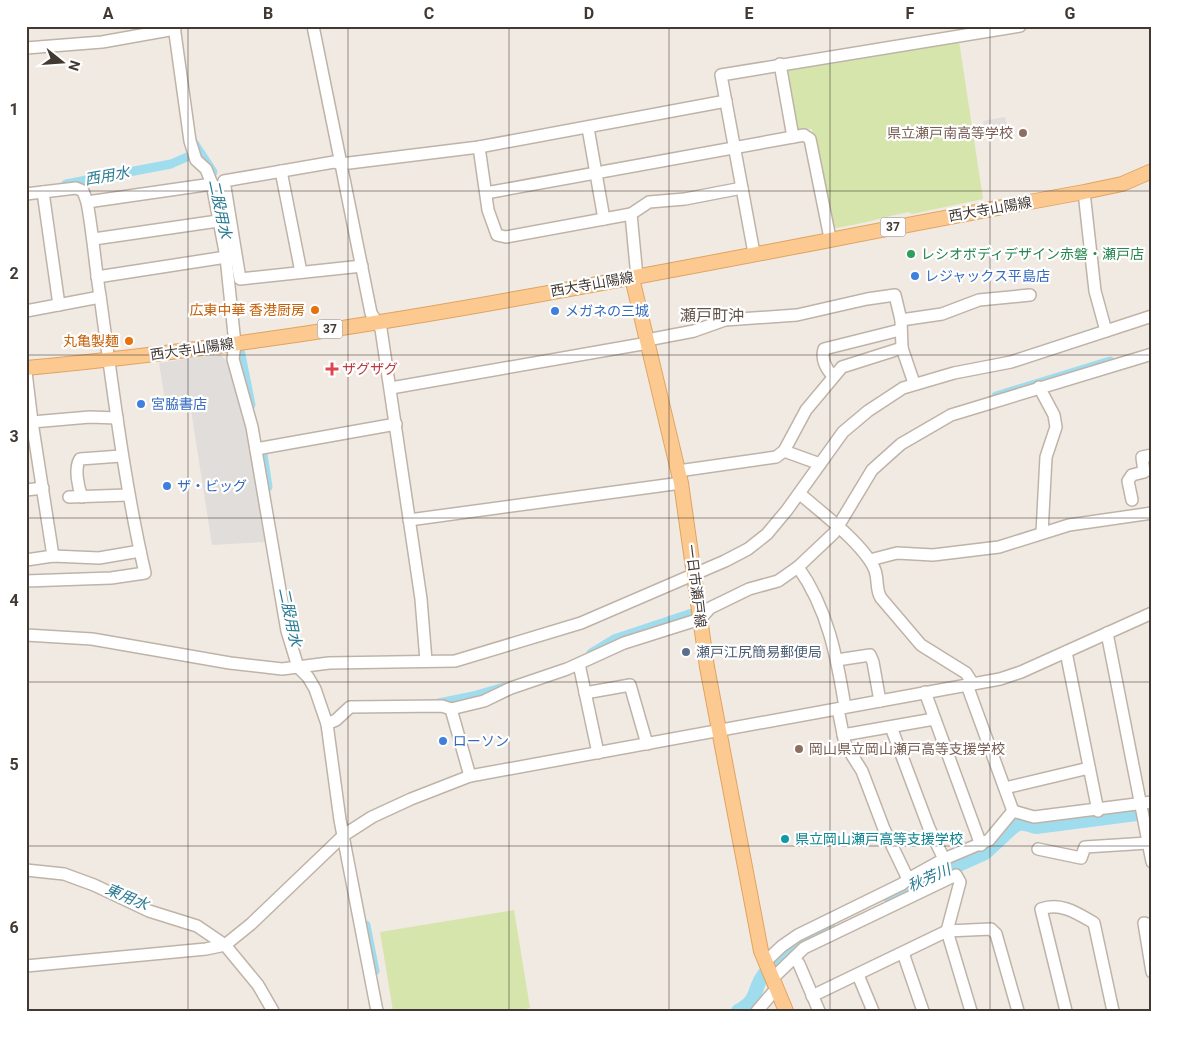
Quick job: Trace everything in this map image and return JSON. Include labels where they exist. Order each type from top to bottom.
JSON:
[{"type":"main road","name":"西大寺山陽線","points":[[26,370],[235,344],[376,322],[634,277],[830,238],[1084,192],[1122,184],[1152,171]]},
{"type":"main road","name":"一日市瀬戸線","points":[[634,277],[680,477],[700,620],[761,951],[786,1011]]},
{"type":"street","points":[[313,26],[371,313],[381,329],[421,599],[426,661]]},
{"type":"street","points":[[754,253],[720,75],[964,30],[1020,26]]},
{"type":"street","points":[[26,48],[102,42],[175,28],[190,141],[196,160],[206,169],[212,184],[226,257],[235,344],[233,358],[256,449],[287,631],[298,667],[308,677],[315,689],[327,724],[344,835],[377,1011]]},
{"type":"street","points":[[780,64],[793,137]]},
{"type":"street","points":[[362,266],[240,279],[224,181],[334,162],[341,164],[479,147],[726,101]]},
{"type":"street","points":[[588,128],[604,219]]},
{"type":"street","points":[[486,193],[804,135],[810,139],[830,238]]},
{"type":"street","points":[[479,147],[488,210],[497,235],[506,237],[631,214],[649,202],[685,199],[742,188]]},
{"type":"street","points":[[280,171],[301,272]]},
{"type":"street","points":[[87,202],[212,184]]},
{"type":"street","points":[[26,194],[76,188],[83,191],[87,202],[94,239],[97,277],[110,360],[121,456],[145,573],[111,578],[26,581]]},
{"type":"street","points":[[43,192],[59,305]]},
{"type":"street","points":[[1084,192],[1095,291],[1106,331]]},
{"type":"street","points":[[631,214],[634,277]]},
{"type":"street","points":[[94,239],[218,221]]},
{"type":"street","points":[[97,277],[226,257]]},
{"type":"street","points":[[833,376],[826,370],[822,355],[824,349],[942,314],[979,300],[1030,295]]},
{"type":"street","points":[[391,388],[648,342],[694,331],[724,320],[797,315],[867,298],[895,296],[902,348],[914,383]]},
{"type":"street","points":[[26,311],[100,297]]},
{"type":"street","points":[[26,636],[92,639],[230,663],[282,669],[329,663],[455,661],[581,623],[694,575],[748,549],[767,534],[800,494],[843,432],[890,395],[914,383],[1011,362],[1152,316]]},
{"type":"street","points":[[409,520],[680,477],[776,457],[784,451],[806,410],[833,376],[849,364],[902,348]]},
{"type":"street","points":[[327,724],[336,720],[350,707],[442,706],[451,709],[484,701],[511,688],[579,664],[624,643],[700,620],[710,608],[749,590],[778,581],[798,567],[839,527],[872,470],[901,444],[951,415],[1152,354]]},
{"type":"street","points":[[26,370],[30,427],[43,488],[53,556]]},
{"type":"street","points":[[1039,387],[1054,415],[1056,427],[1046,457],[1042,533]]},
{"type":"street","points":[[30,427],[90,417],[117,418]]},
{"type":"street","points":[[256,449],[396,424]]},
{"type":"street","points":[[784,451],[820,464]]},
{"type":"street","points":[[1132,500],[1128,482],[1132,475],[1144,472],[1142,457],[1152,455]]},
{"type":"street","points":[[82,496],[78,482],[77,463],[80,459],[121,456]]},
{"type":"street","points":[[26,490],[43,488]]},
{"type":"street","points":[[800,494],[839,527],[870,560],[875,570],[878,593],[921,645],[966,673],[1013,811]]},
{"type":"street","points":[[69,497],[128,495]]},
{"type":"street","points":[[870,560],[897,553],[933,555],[999,547],[1069,525],[1152,513]]},
{"type":"street","points":[[26,560],[53,556],[99,558],[140,551]]},
{"type":"street","points":[[798,567],[825,615],[837,660],[845,744],[862,771],[884,829],[908,879]]},
{"type":"street","points":[[26,966],[206,950],[226,946],[344,835],[372,818],[403,803],[470,776],[970,685],[1021,672],[1152,613]]},
{"type":"street","points":[[1107,633],[1144,808],[1152,862]]},
{"type":"street","points":[[1066,652],[1098,811]]},
{"type":"street","points":[[837,660],[870,655],[880,701]]},
{"type":"street","points":[[579,664],[598,753]]},
{"type":"street","points":[[585,693],[630,685],[647,744]]},
{"type":"street","points":[[926,692],[981,845]]},
{"type":"street","points":[[451,709],[470,776]]},
{"type":"street","points":[[843,736],[934,718]]},
{"type":"street","points":[[891,727],[929,828],[944,859]]},
{"type":"street","points":[[1005,788],[1089,768]]},
{"type":"street","points":[[1013,811],[1034,818],[1144,808]]},
{"type":"street","points":[[757,1011],[782,946],[798,936],[902,884],[944,859],[981,845],[989,840],[1013,811]]},
{"type":"street","points":[[1038,849],[1081,858],[1085,847],[1148,843]]},
{"type":"street","points":[[26,870],[64,874],[149,911],[197,926],[226,946],[258,985],[273,1011]]},
{"type":"street","points":[[770,974],[813,944],[956,874],[960,882],[947,931],[971,1011]]},
{"type":"street","points":[[1066,1011],[1041,909],[1048,906],[1059,906],[1071,910],[1094,923],[1113,1011]]},
{"type":"street","points":[[1152,925],[1144,923],[1152,972]]},
{"type":"street","points":[[812,996],[947,931],[991,929],[996,934],[1018,1011]]},
{"type":"street","points":[[903,953],[923,1011]]},
{"type":"street","points":[[794,958],[799,964],[819,1011]]},
{"type":"street","points":[[858,975],[873,1011]]},
{"type":"green space","points":[[959,41],[983,199],[912,214],[909,212],[836,228],[831,224],[812,129],[798,130],[795,128],[787,68]]},
{"type":"green space","points":[[514,910],[530,1008],[512,1011],[393,1011],[380,932]]},
{"type":"shaded area","points":[[1005,117],[1008,129],[986,134],[983,121]]},
{"type":"shaded area","points":[[220,354],[230,365],[247,428],[265,542],[212,545],[191,410],[167,412],[159,363]]},
{"type":"waterway","name":"二股用水","points":[[194,143],[213,172]]},
{"type":"waterway","name":"西用水","points":[[66,184],[171,164],[187,157]]},
{"type":"waterway","name":"二股用水","points":[[240,350],[251,405]]},
{"type":"waterway","points":[[996,396],[1110,361]]},
{"type":"waterway","name":"二股用水","points":[[263,454],[268,487]]},
{"type":"waterway","points":[[591,653],[614,639],[692,613]]},
{"type":"waterway","points":[[434,704],[504,687]]},
{"type":"waterway","name":"秋芳川","points":[[889,896],[985,853],[1020,824],[1036,827],[1152,812]]},
{"type":"waterway","name":"二股用水","points":[[366,925],[375,971]]},
{"type":"waterway","name":"秋芳川","points":[[738,1011],[750,1002],[761,978],[780,958],[828,926]]},
{"type":"place","name":"県立瀬戸南高等学校","points":[[1023,133]]},
{"type":"place","name":"レシオボディデザイン赤磐・瀬戸店","points":[[911,254]]},
{"type":"place","name":"レジャックス平島店","points":[[915,276]]},
{"type":"place","name":"広東中華 香港厨房","points":[[315,310]]},
{"type":"place","name":"メガネの三城","points":[[555,311]]},
{"type":"place","name":"丸亀製麺","points":[[129,341]]},
{"type":"place","name":"ザグザグ","points":[[332,369]]},
{"type":"place","name":"宮脇書店","points":[[141,404]]},
{"type":"place","name":"ザ・ビッグ","points":[[167,486]]},
{"type":"place","name":"瀬戸江尻簡易郵便局","points":[[686,652]]},
{"type":"place","name":"ローソン","points":[[443,741]]},
{"type":"place","name":"岡山県立岡山瀬戸高等支援学校","points":[[799,749]]},
{"type":"place","name":"県立岡山瀬戸高等支援学校","points":[[785,839]]},
{"type":"district","name":"瀬戸町沖","points":[[712,315]]},
{"type":"water label","name":"東用水","points":[[127,897]]}]
